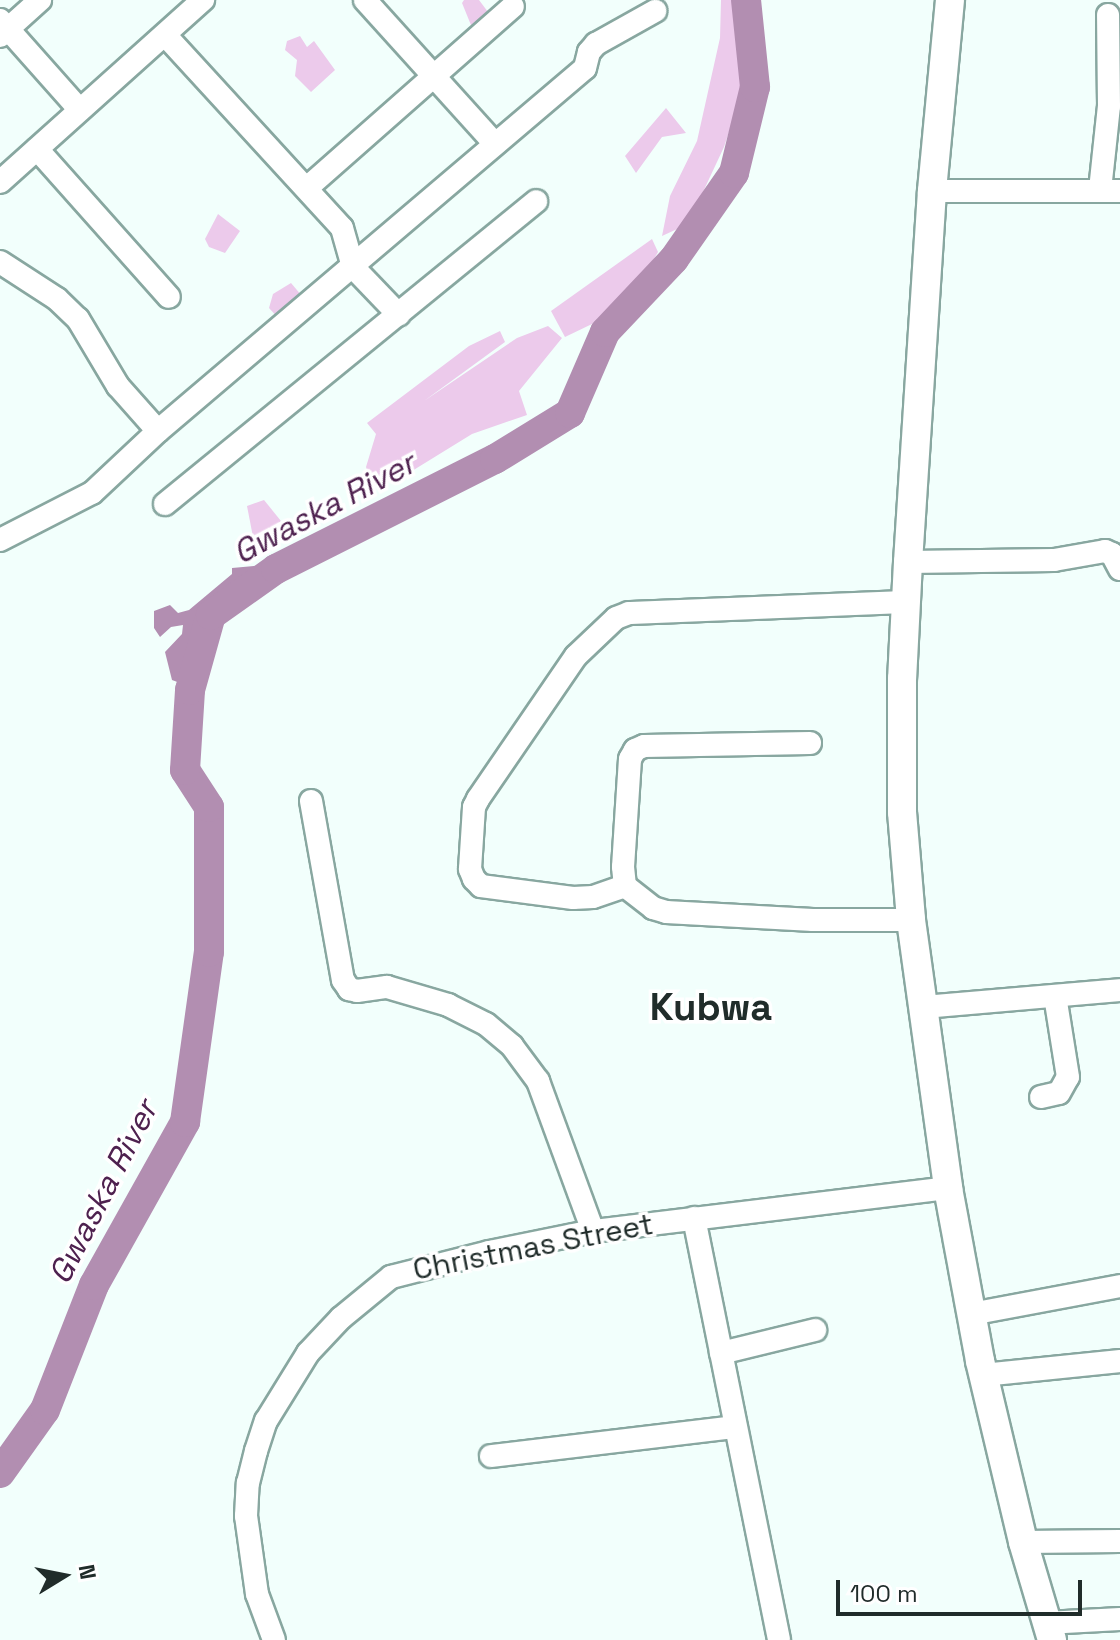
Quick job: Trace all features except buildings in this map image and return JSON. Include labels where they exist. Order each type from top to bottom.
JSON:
[{"type":"main road","points":[[950,0],[932,191],[908,562],[902,812],[911,920],[948,1188],[983,1375],[1023,1542],[1049,1632]]},
{"type":"street","points":[[40,0],[3,28],[80,110]]},
{"type":"street","points":[[0,182],[203,0]]},
{"type":"street","points":[[365,0],[495,144]]},
{"type":"street","points":[[308,187],[513,6]]},
{"type":"street","points":[[0,540],[81,502],[158,431],[585,68],[589,52],[596,44],[655,11]]},
{"type":"street","points":[[932,191],[1110,190],[1108,15]]},
{"type":"street","points":[[166,36],[308,187],[342,228],[353,267],[399,315]]},
{"type":"street","points":[[37,149],[169,297]]},
{"type":"street","points":[[165,504],[536,201]]},
{"type":"street","points":[[0,262],[57,299],[78,319],[118,386],[158,431]]},
{"type":"street","points":[[908,562],[1054,560],[1105,551],[1112,554],[1120,569]]},
{"type":"street","points":[[625,886],[593,897],[573,898],[481,886],[470,869],[474,807],[576,656],[616,618],[629,613],[906,602]]},
{"type":"street","points":[[810,743],[644,746],[635,750],[630,759],[623,867],[625,886],[653,908],[666,912],[813,920],[911,920]]},
{"type":"street","points":[[311,801],[343,980],[349,989],[357,991],[387,987],[448,1005],[486,1024],[512,1046],[538,1081],[593,1231]]},
{"type":"street","points":[[923,1007],[1120,990]]},
{"type":"street","points":[[1041,1097],[1059,1093],[1068,1077],[1055,996]]},
{"type":"street","name":"Christmas Street","points":[[274,1640],[257,1594],[246,1516],[248,1483],[266,1421],[308,1353],[341,1318],[391,1277],[461,1258],[593,1231],[948,1188]]},
{"type":"street","points":[[694,1218],[779,1640]]},
{"type":"street","points":[[971,1314],[1120,1286]]},
{"type":"street","points":[[721,1353],[815,1330]]},
{"type":"street","points":[[983,1375],[1120,1361]]},
{"type":"street","points":[[491,1456],[735,1427]]},
{"type":"street","points":[[1023,1542],[1120,1541]]},
{"type":"street","points":[[1049,1632],[1120,1619]]},
{"type":"shaded area","points":[[464,0],[479,0],[491,16],[473,30],[462,3]]},
{"type":"shaded area","points":[[721,0],[738,0],[746,80],[724,147],[688,224],[662,236],[670,196],[697,141],[720,38]]},
{"type":"shaded area","points":[[300,36],[307,47],[314,41],[335,70],[311,92],[295,76],[297,60],[285,50],[287,41]]},
{"type":"shaded area","points":[[666,108],[686,133],[662,137],[636,173],[625,156]]},
{"type":"shaded area","points":[[218,214],[240,231],[225,253],[209,247],[205,239]]},
{"type":"shaded area","points":[[652,239],[658,252],[645,274],[592,324],[565,337],[551,311]]},
{"type":"shaded area","points":[[291,283],[302,296],[280,320],[269,308],[273,294]]},
{"type":"shaded area","points":[[548,326],[562,338],[519,391],[527,415],[472,434],[399,479],[373,486],[366,467],[376,434],[367,423],[469,346],[500,331],[505,342],[424,401],[517,338]]},
{"type":"shaded area","points":[[264,500],[281,521],[254,542],[247,506]]},
{"type":"shaded area","points":[[254,566],[262,574],[206,614],[188,686],[172,680],[165,652],[182,634],[183,625],[171,627],[160,637],[154,628],[154,611],[170,605],[178,613],[189,610],[232,574],[232,568]]},
{"type":"waterway","name":"Gwaska River","points":[[0,1473],[45,1410],[94,1285],[185,1122],[209,952],[209,807],[185,770],[190,690],[211,615],[276,569],[495,459],[570,413],[605,332],[674,259],[734,173],[755,87],[746,0]]},
{"type":"district","name":"Kubwa","points":[[711,1008]]}]
